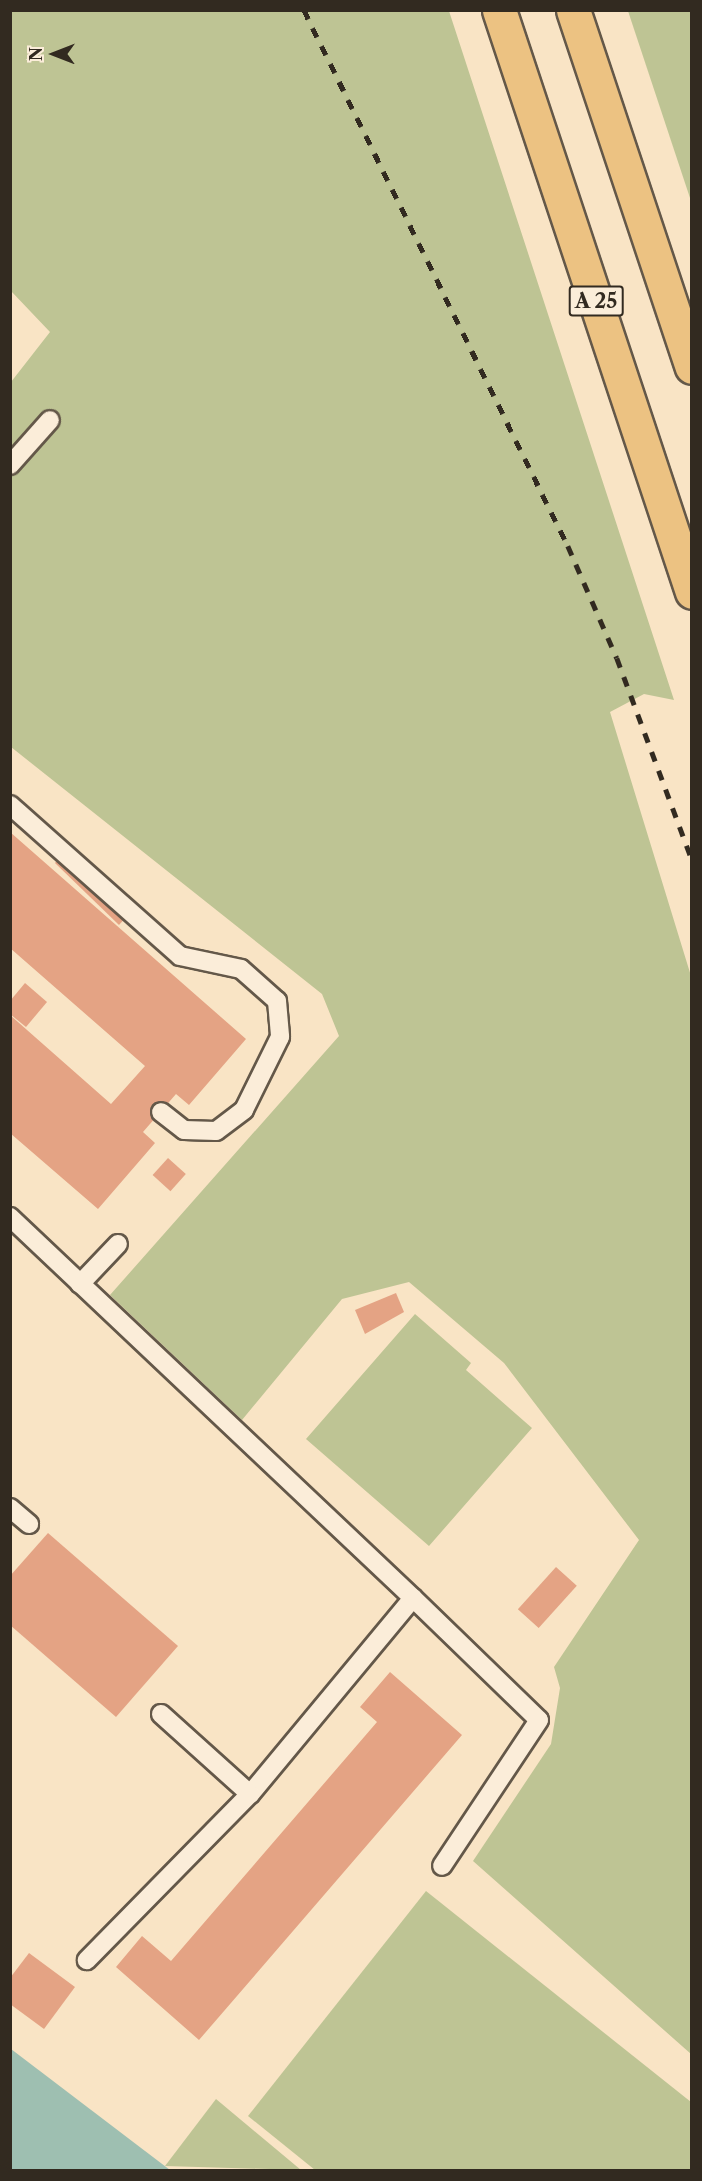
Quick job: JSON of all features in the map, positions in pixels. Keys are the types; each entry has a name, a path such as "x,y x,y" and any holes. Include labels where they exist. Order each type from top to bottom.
{"highway":[{"name":"A 25","path":"499,10 692,592"},
{"path":"573,10 692,367"}],"lane":[{"path":"10,465 50,420"},
{"path":"10,805 180,956 241,969 277,1001 280,1037 244,1110 216,1131 184,1130 161,1112"},
{"path":"10,1217 539,1719 442,1866"},
{"path":"80,1284 118,1244"},
{"path":"10,1508 29,1524"},
{"path":"87,1960 250,1794 413,1598"},
{"path":"161,1714 250,1794"}],"green space":[{"path":"11,11 449,11 674,700 644,694 610,712 691,976 691,2054 473,1861 551,1744 560,1688 554,1667 639,1540 504,1363 409,1282 342,1299 242,1420 110,1295 339,1036 322,994 11,747 11,382 50,332 11,291"},
{"path":"628,11 691,11 691,201"},
{"path":"415,1314 471,1363 466,1370 532,1428 429,1546 306,1439"},
{"path":"426,1891 691,2102 691,2170 315,2170 248,2116"},
{"path":"216,2099 301,2170 165,2166"}],"shaded area":[{"path":"11,2049 170,2170 11,2170"}],"building":[{"path":"10,832 246,1039 189,1105 176,1094 143,1132 155,1143 98,1209 10,1133 10,1015 111,1104 145,1066 10,948"},
{"path":"59,858 127,916 119,925 55,863"},
{"path":"25,983 47,1002 26,1027 10,1014 10,1001"},
{"path":"168,1158 186,1174 170,1191 153,1175"},
{"path":"396,1293 404,1312 365,1334 355,1310"},
{"path":"48,1533 178,1646 116,1717 10,1625 10,1576"},
{"path":"556,1567 577,1586 539,1628 518,1609"},
{"path":"390,1672 462,1735 199,2040 116,1967 142,1936 171,1961 377,1722 360,1707"},
{"path":"29,1953 75,1987 44,2029 10,2004 10,1978"}],"railway":[{"path":"304,10 568,546 617,658 692,860"}]}
